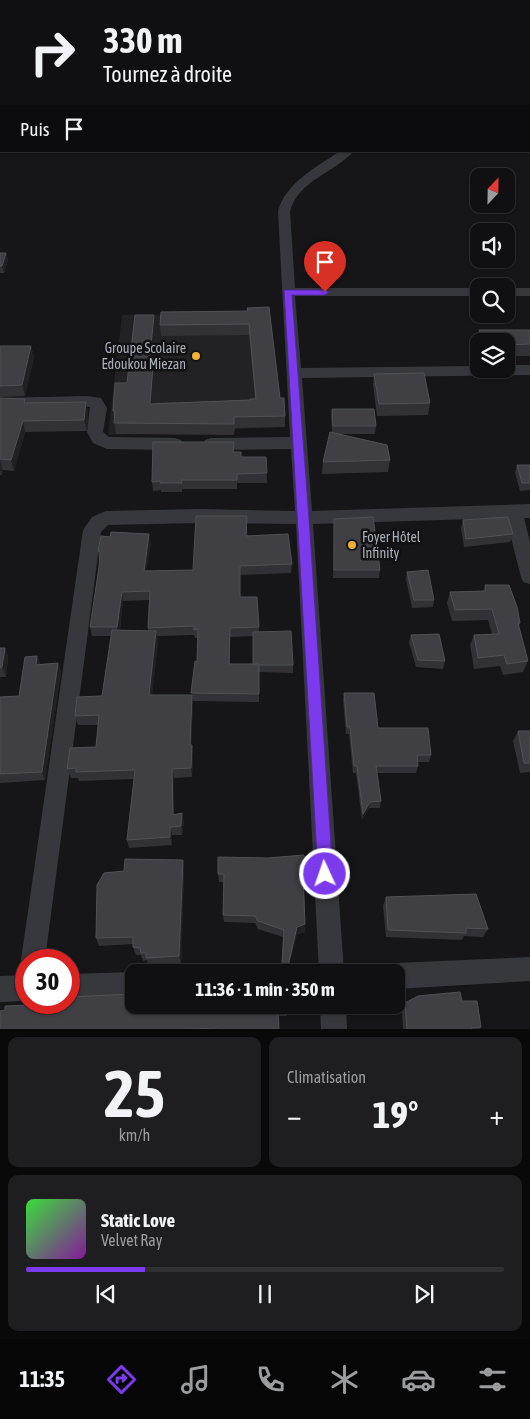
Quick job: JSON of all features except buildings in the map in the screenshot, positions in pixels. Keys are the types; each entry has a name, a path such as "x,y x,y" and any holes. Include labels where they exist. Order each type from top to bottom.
{"street":[{"path":"331,964 284,205 294,191 347,152"},
{"path":"288,292 470,292"},
{"path":"515,292 530,292"},
{"path":"293,373 530,370"},
{"path":"0,403 94,402 99,408 95,432 98,439 108,443 298,444"},
{"path":"35,949 92,530 98,522 106,518 200,516 304,518 521,511 530,577"},
{"path":"405,976 530,969"},
{"path":"80,987 125,985"},
{"path":"0,989 15,988"},
{"path":"333,1014 334,1029"}],"shaded area":[{"name":"Groupe Scolaire Edoukou Miezan","path":"122,315 270,315 278,394 285,427 108,435"}],"place":[{"name":"Groupe Scolaire Edoukou Miezan","path":"196,356"},
{"name":"Foyer Hôtel Infinity","path":"352,545"}],"route":[{"path":"325,292 288,292 304,518 325,874"}]}
